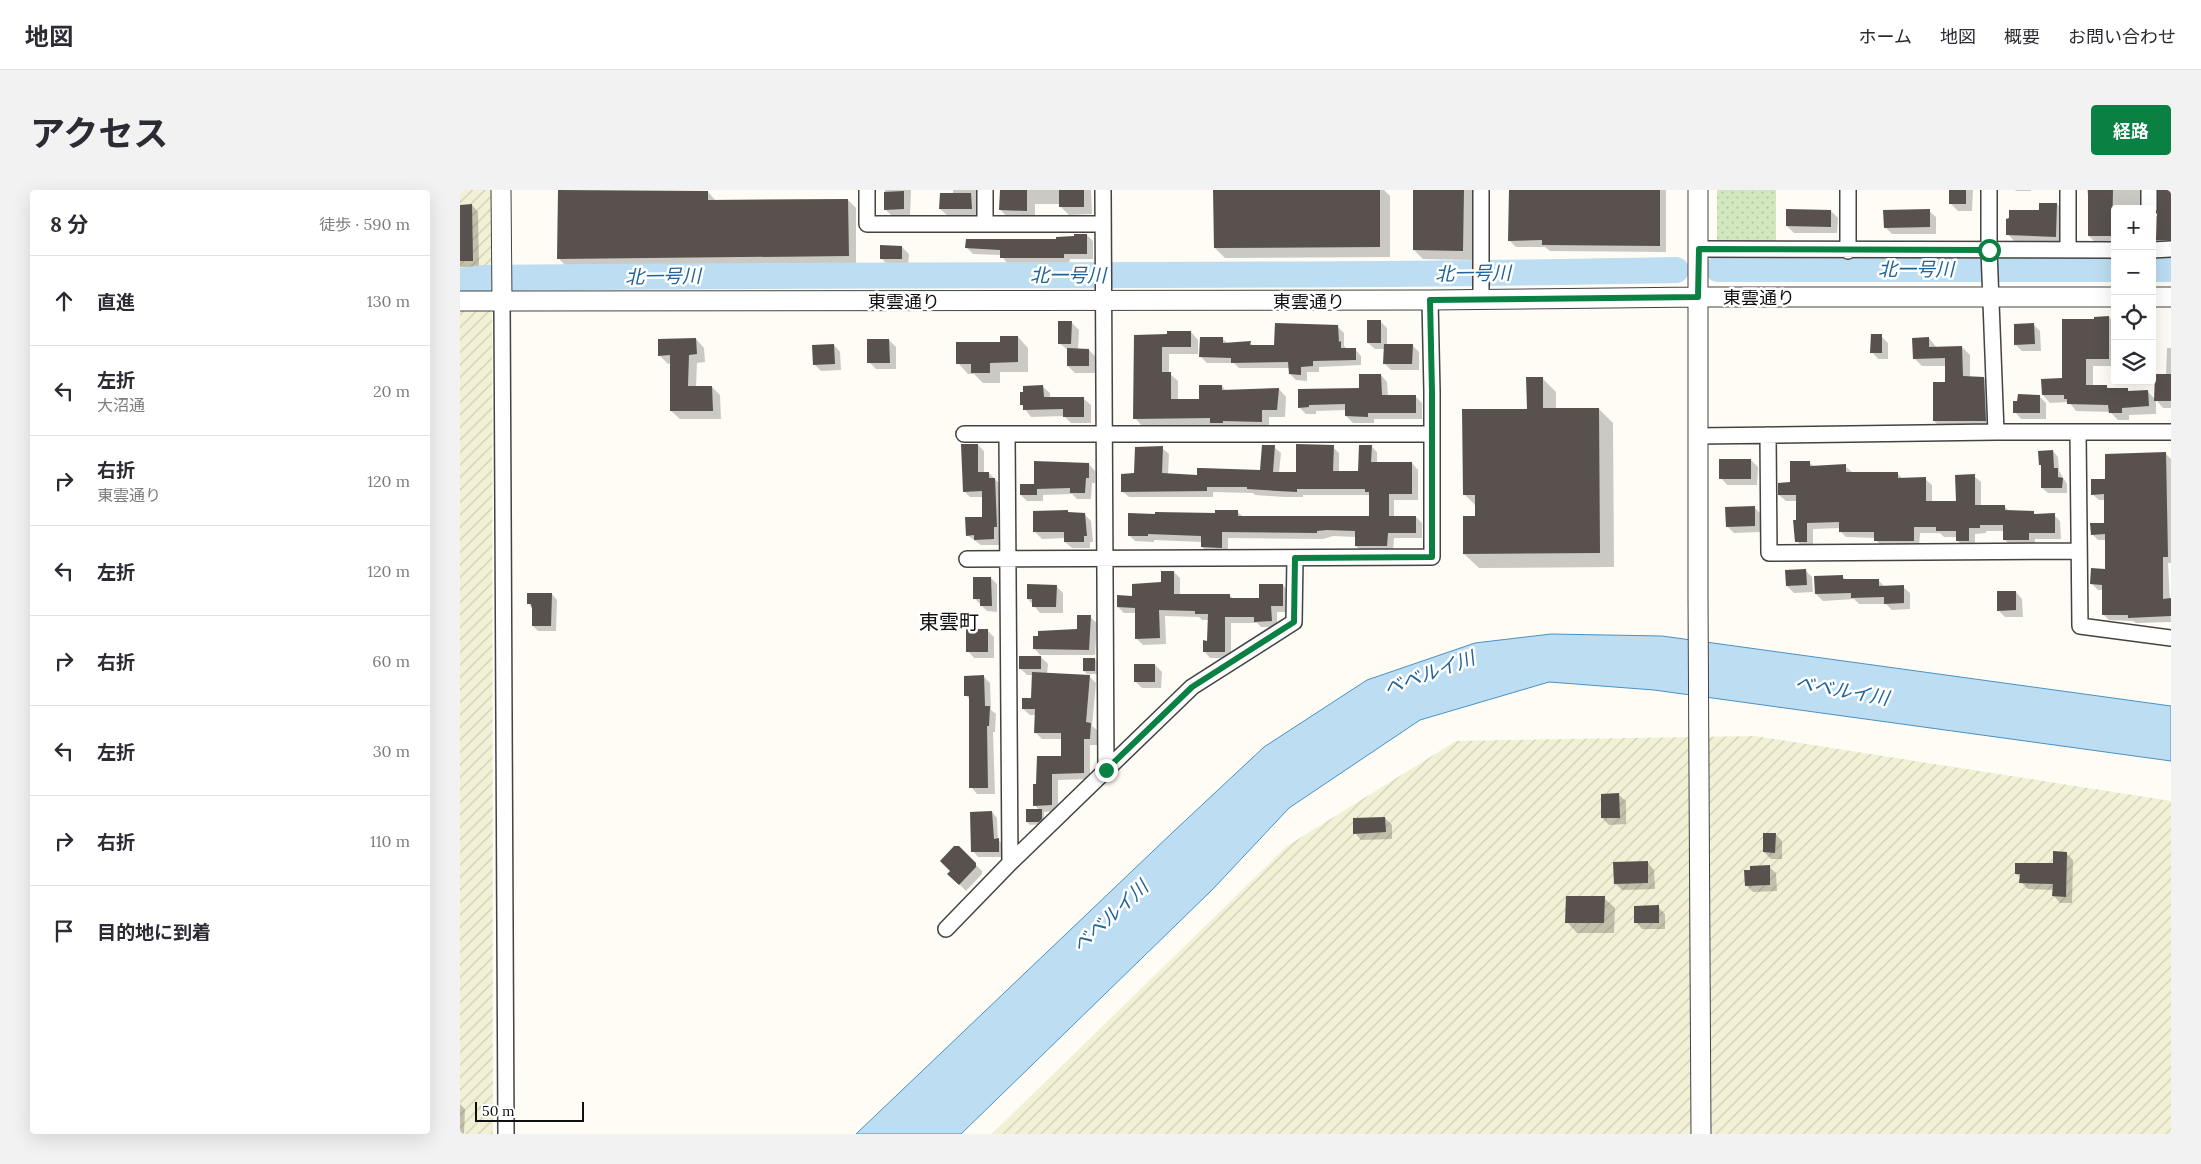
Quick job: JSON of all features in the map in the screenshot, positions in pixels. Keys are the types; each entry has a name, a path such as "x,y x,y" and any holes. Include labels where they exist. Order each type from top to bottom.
{"street":[{"path":"501,190 506,1134"},
{"path":"867,190 867,224 1103,224"},
{"path":"985,190 985,224"},
{"path":"1103,190 1106,770"},
{"path":"1481,190 1481,300"},
{"path":"1698,190 1697,436 1701,1134"},
{"path":"1848,190 1848,251"},
{"path":"1989,190 1996,432"},
{"path":"2068,190 2068,244"},
{"path":"2149,190 2149,205"},
{"path":"1699,249 1848,251 1990,256 2111,250"},
{"path":"2156,250 2171,249"},
{"name":"東雲通り","path":"460,301 502,285 1104,301 1481,300 1698,297 1991,287 2111,296"},
{"path":"2156,297 2171,297"},
{"path":"967,559 1104,560 1432,557 1430,300"},
{"path":"2078,432 2080,626 2171,638"},
{"path":"1697,436 2171,432"},
{"path":"964,434 1432,434"},
{"path":"1008,434 1010,864"},
{"path":"1768,435 1769,553 2079,551"},
{"path":"946,929 1192,687 1294,622 1295,558"}],"shaded area":[{"path":"460,190 492,190 493,1134 460,1134"},
{"path":"1755,736 2171,801 2171,1134 992,1134 1287,846 1456,741"}],"green space":[{"path":"1717,190 1776,190 1776,241 1717,241"}],"water":[{"name":"ベベルイ川","path":"1551,634 1662,636 2171,706 2171,761 1654,690 1549,682 1420,720 1289,808 1213,889 961,1134 856,1134 1264,747 1367,680 1475,643"}],"building":[{"path":"558,190 708,191 708,200 848,199 849,256 557,259"},
{"path":"1000,190 1027,190 1027,211 999,210"},
{"path":"1059,190 1084,190 1084,207 1059,207"},
{"path":"1213,190 1380,190 1380,247 1214,248"},
{"path":"1413,190 1464,190 1463,251 1413,250"},
{"path":"1509,190 1660,190 1660,246 1542,245 1542,240 1508,241"},
{"path":"1949,190 1966,190 1966,204 1949,204"},
{"path":"2088,190 2113,190 2111,236 2088,236"},
{"path":"2158,190 2171,190 2171,240 2156,240"},
{"path":"904,191 904,209 884,210 884,192"},
{"path":"940,193 971,193 972,209 939,209"},
{"path":"2039,203 2057,203 2056,237 2006,235 2006,219 2009,218 2009,210 2039,210"},
{"path":"472,204 473,261 460,261 460,205"},
{"path":"1786,209 1831,210 1831,227 1786,226"},
{"path":"1930,209 1930,227 1884,228 1883,210"},
{"path":"1074,234 1087,234 1087,254 1064,254 1064,258 1000,258 1000,250 965,248 966,239 1056,239 1056,237 1074,236"},
{"path":"880,245 902,246 902,259 880,259"},
{"path":"2109,316 2109,359 2086,359 2086,385 2128,388 2128,391 2148,390 2149,406 2122,408 2122,413 2109,413 2108,405 2067,404 2067,399 2064,399 2064,395 2042,395 2041,379 2062,378 2062,319 2094,319 2094,317"},
{"path":"1367,320 1381,320 1381,343 1367,343"},
{"path":"1058,321 1072,321 1071,344 1058,344"},
{"path":"1275,323 1338,325 1341,348 1356,348 1356,360 1313,361 1313,366 1301,367 1301,375 1289,374 1288,362 1231,363 1231,358 1199,357 1200,337 1223,337 1223,343 1251,341 1250,345 1274,345"},
{"path":"2034,323 2035,344 2014,345 2014,324"},
{"path":"1167,331 1191,331 1191,347 1162,347 1162,372 1171,372 1171,399 1199,399 1199,385 1222,385 1222,390 1279,388 1277,410 1262,410 1262,422 1223,421 1223,423 1210,423 1210,418 1133,419 1134,335 1167,334"},
{"path":"1871,334 1882,334 1882,353 1870,353"},
{"path":"1000,336 1018,336 1018,362 990,363 990,373 971,373 971,364 956,364 956,342 1000,342"},
{"path":"1929,337 1929,347 1962,346 1963,376 1984,377 1986,421 1933,421 1933,382 1945,382 1945,358 1913,359 1912,338"},
{"path":"696,338 697,354 689,355 688,386 712,386 713,411 670,411 670,355 658,356 658,339"},
{"path":"867,339 889,339 890,363 867,363"},
{"path":"834,344 835,364 813,365 812,345"},
{"path":"1384,344 1413,344 1412,364 1383,364"},
{"path":"1067,348 1089,349 1089,366 1067,366"},
{"path":"1359,374 1381,374 1382,395 1416,395 1416,413 1368,413 1368,417 1345,416 1345,404 1309,405 1309,407 1298,408 1298,389 1359,388"},
{"path":"2156,374 2171,374 2171,401 2154,401"},
{"path":"1526,377 1543,377 1543,408 1599,408 1600,553 1463,554 1463,516 1475,516 1475,495 1463,495 1462,409 1527,409"},
{"path":"1043,385 1044,397 1084,397 1084,417 1063,417 1063,409 1023,410 1023,405 1020,405 1020,392 1023,392 1023,386"},
{"path":"2018,394 2040,395 2040,413 2013,413 2013,401 2017,401"},
{"path":"961,444 978,444 978,472 989,472 989,478 995,478 997,527 994,527 994,539 974,540 974,535 966,536 965,517 982,517 982,491 963,492"},
{"path":"1296,444 1334,445 1333,471 1358,471 1359,445 1372,445 1371,462 1412,462 1412,494 1389,494 1389,516 1416,516 1416,533 1388,533 1387,546 1355,546 1355,531 1327,530 1317,531 1317,533 1222,532 1222,548 1201,547 1201,536 1148,534 1148,536 1128,536 1128,513 1215,513 1215,510 1238,510 1238,516 1369,516 1369,492 1365,492 1365,489 1297,489 1297,492 1247,489 1247,487 1207,487 1207,491 1121,492 1121,474 1134,473 1135,447 1163,446 1162,473 1197,475 1197,468 1260,470 1262,445 1275,445 1273,472 1296,472"},
{"path":"2053,450 2054,468 2058,468 2058,477 2063,478 2062,488 2041,488 2041,465 2039,465 2038,451"},
{"path":"2166,452 2168,557 2163,557 2163,599 2171,598 2171,616 2128,618 2128,615 2102,615 2102,585 2090,584 2091,568 2105,569 2105,534 2091,535 2090,523 2104,523 2104,494 2091,495 2091,479 2105,479 2105,454"},
{"path":"1719,459 1751,459 1751,479 1719,479"},
{"path":"1034,461 1089,463 1089,478 1086,478 1085,493 1070,493 1070,488 1037,489 1037,495 1020,495 1020,484 1034,484"},
{"path":"1790,461 1810,461 1810,466 1846,464 1846,472 1898,472 1898,478 1926,477 1926,501 1956,501 1955,475 1975,474 1975,505 2005,505 2005,510 2034,511 2034,514 2055,513 2055,533 2029,533 2029,540 2003,540 2003,525 1980,525 1980,528 1969,528 1969,541 1956,541 1956,531 1936,531 1936,527 1914,527 1914,541 1874,541 1874,532 1839,532 1839,522 1807,523 1807,542 1795,542 1793,520 1796,520 1796,495 1778,495 1778,483 1790,482"},
{"path":"1755,506 1755,526 1726,527 1725,507"},
{"path":"1068,510 1068,512 1085,513 1087,536 1084,536 1084,542 1064,542 1064,532 1033,532 1033,511"},
{"path":"1806,569 1807,585 1786,586 1785,570"},
{"path":"1161,571 1174,571 1174,594 1230,594 1230,598 1259,598 1259,584 1283,584 1283,606 1271,606 1272,621 1254,622 1254,617 1225,617 1225,652 1203,652 1203,640 1207,641 1208,614 1195,614 1195,611 1159,610 1160,638 1135,639 1135,608 1117,607 1117,595 1132,596 1132,584 1161,582"},
{"path":"1843,575 1843,579 1879,579 1879,586 1904,585 1904,603 1884,604 1884,597 1851,598 1851,593 1815,594 1814,576"},
{"path":"973,577 991,577 992,606 980,606 980,599 973,599"},
{"path":"1027,584 1057,585 1056,607 1032,607 1032,599 1027,599"},
{"path":"1997,591 2016,591 2016,610 1997,611"},
{"path":"527,593 552,593 551,626 532,626 532,609 531,604 527,604"},
{"path":"1077,615 1091,615 1089,650 1033,649 1033,636 1038,636 1038,631 1077,629"},
{"path":"966,629 988,629 988,652 966,652"},
{"path":"1019,656 1041,656 1041,669 1019,669"},
{"path":"1083,658 1095,658 1095,671 1083,671"},
{"path":"1134,664 1155,664 1155,682 1134,682"},
{"path":"1032,672 1090,675 1086,722 1091,723 1090,739 1084,739 1084,773 1052,774 1052,805 1033,806 1033,784 1036,784 1037,756 1061,756 1061,733 1034,733 1035,709 1022,709 1022,698 1031,698"},
{"path":"984,675 985,706 990,706 989,726 987,726 988,788 969,788 969,696 964,696 964,676"},
{"path":"1619,793 1620,818 1601,818 1601,794"},
{"path":"1026,809 1042,809 1042,819 1039,822 1026,822"},
{"path":"992,811 994,839 999,838 999,852 971,852 970,812"},
{"path":"1385,817 1386,832 1353,834 1353,818"},
{"path":"1763,833 1776,833 1775,853 1763,852"},
{"path":"954,846 959,846 976,863 976,867 959,885 947,874 950,871 940,861"},
{"path":"2053,851 2067,852 2066,897 2052,896 2053,884 2019,883 2020,874 2015,874 2015,863 2053,863"},
{"path":"1648,861 1648,883 1614,884 1613,862"},
{"path":"1770,865 1770,885 1745,886 1744,870 1750,870 1750,866"},
{"path":"1566,896 1605,896 1604,923 1565,923"},
{"path":"1659,905 1659,923 1634,923 1634,906"}],"waterway":[{"name":"北一号川","path":"1718,269 2111,269"},
{"name":"北一号川","path":"2156,269 2171,269"},
{"name":"北一号川","path":"460,281 484,278 1378,274 1676,270"}],"district":[{"name":"東雲町","path":"949,621"}],"route":[{"path":"1106,770 1192,687 1294,622 1295,558 1432,557 1430,300 1698,297 1699,249 1989,250"}]}
